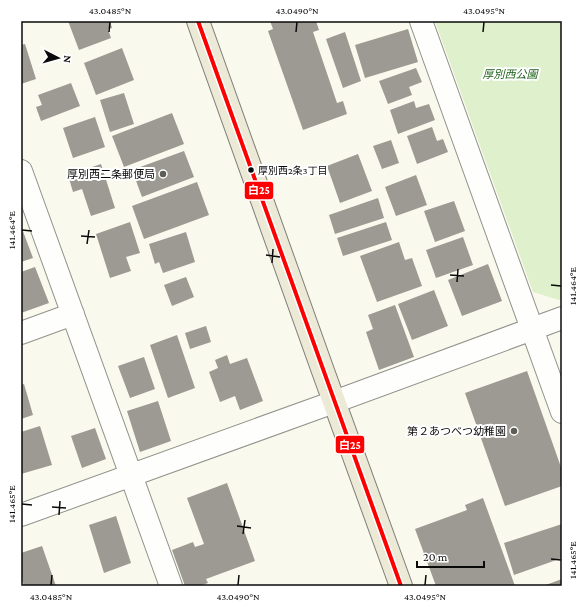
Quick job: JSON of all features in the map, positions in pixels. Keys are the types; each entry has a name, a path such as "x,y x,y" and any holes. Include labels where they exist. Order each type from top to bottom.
{"main road":[{"path":"198,21 401,586"}],"street":[{"path":"421,21 562,412"},
{"path":"21,171 171,586"},
{"path":"21,333 73,314"},
{"path":"21,515 562,318"}],"green space":[{"name":"厚別西公園","path":"435,21 562,21 562,299 559,300 533,292"}],"building":[{"path":"68,21 110,21 112,28 108,29 111,38 79,50"},
{"path":"270,21 316,21 319,30 313,32 337,103 343,101 347,114 303,130 268,31 273,29"},
{"path":"408,29 418,62 365,78 355,45"},
{"path":"345,32 361,81 343,88 326,39"},
{"path":"25,44 36,79 21,84 21,45"},
{"path":"122,48 134,80 96,95 84,63"},
{"path":"416,68 422,82 409,87 412,95 388,104 379,81"},
{"path":"71,83 80,106 41,121 36,107 42,105 38,95"},
{"path":"124,93 134,124 110,132 100,100"},
{"path":"414,101 416,108 429,104 435,120 398,134 390,110"},
{"path":"172,113 184,144 124,167 112,136"},
{"path":"95,117 105,147 73,158 63,128"},
{"path":"432,127 437,141 443,139 448,152 417,164 407,136"},
{"path":"391,140 399,163 382,169 373,146"},
{"name":"厚別西二条郵便局","path":"184,151 194,177 142,197 132,170"},
{"path":"358,154 372,191 340,203 327,166"},
{"path":"101,164 115,208 91,216 82,189 73,192 68,175"},
{"path":"416,175 427,205 396,216 385,187"},
{"path":"197,182 209,215 144,239 132,206"},
{"path":"378,198 384,218 335,234 329,215"},
{"path":"454,201 465,231 435,242 424,211"},
{"path":"130,222 140,253 126,257 131,271 110,278 96,234"},
{"path":"386,222 392,240 343,256 337,238"},
{"path":"21,226 33,258 21,262"},
{"path":"186,232 195,262 163,273 159,262 155,264 149,244"},
{"path":"463,237 473,265 436,278 426,250"},
{"path":"399,242 405,260 412,258 422,286 377,302 360,256"},
{"path":"488,264 502,301 462,316 448,280"},
{"path":"35,267 49,303 21,313 21,272"},
{"path":"186,277 194,297 172,306 164,285"},
{"path":"434,290 448,326 412,340 398,304"},
{"path":"395,305 414,357 379,370 366,332 373,329 368,315"},
{"path":"206,326 211,342 190,349 185,333"},
{"path":"177,335 195,388 168,398 150,345"},
{"path":"227,355 230,364 247,358 263,401 240,410 235,396 220,402 209,372 218,368 215,360"},
{"path":"144,357 155,389 130,398 118,366"},
{"name":"第２あつべつ幼稚園","path":"527,371 562,470 562,486 505,506 465,393"},
{"path":"24,384 33,415 21,419 21,385"},
{"path":"158,401 171,441 140,452 127,411"},
{"path":"40,426 52,465 21,474 21,432"},
{"path":"95,428 106,459 82,468 71,436"},
{"path":"227,483 255,561 206,579 208,583 199,586 185,586 172,550 193,542 195,547 204,544 187,498"},
{"path":"483,498 515,586 436,586 415,529 467,510 465,505"},
{"path":"116,516 131,563 104,573 89,525"},
{"path":"562,524 562,558 514,575 504,543"},
{"path":"42,546 56,586 24,586 21,576 21,553"},
{"path":"562,579 562,586 543,586"}],"transit line":[{"name":"白25","path":"198,21 401,586"}],"place":[{"name":"厚別西2条3丁目","path":"251,170"},
{"name":"厚別西二条郵便局","path":"163,174"},
{"name":"第２あつべつ幼稚園","path":"514,431"}]}
